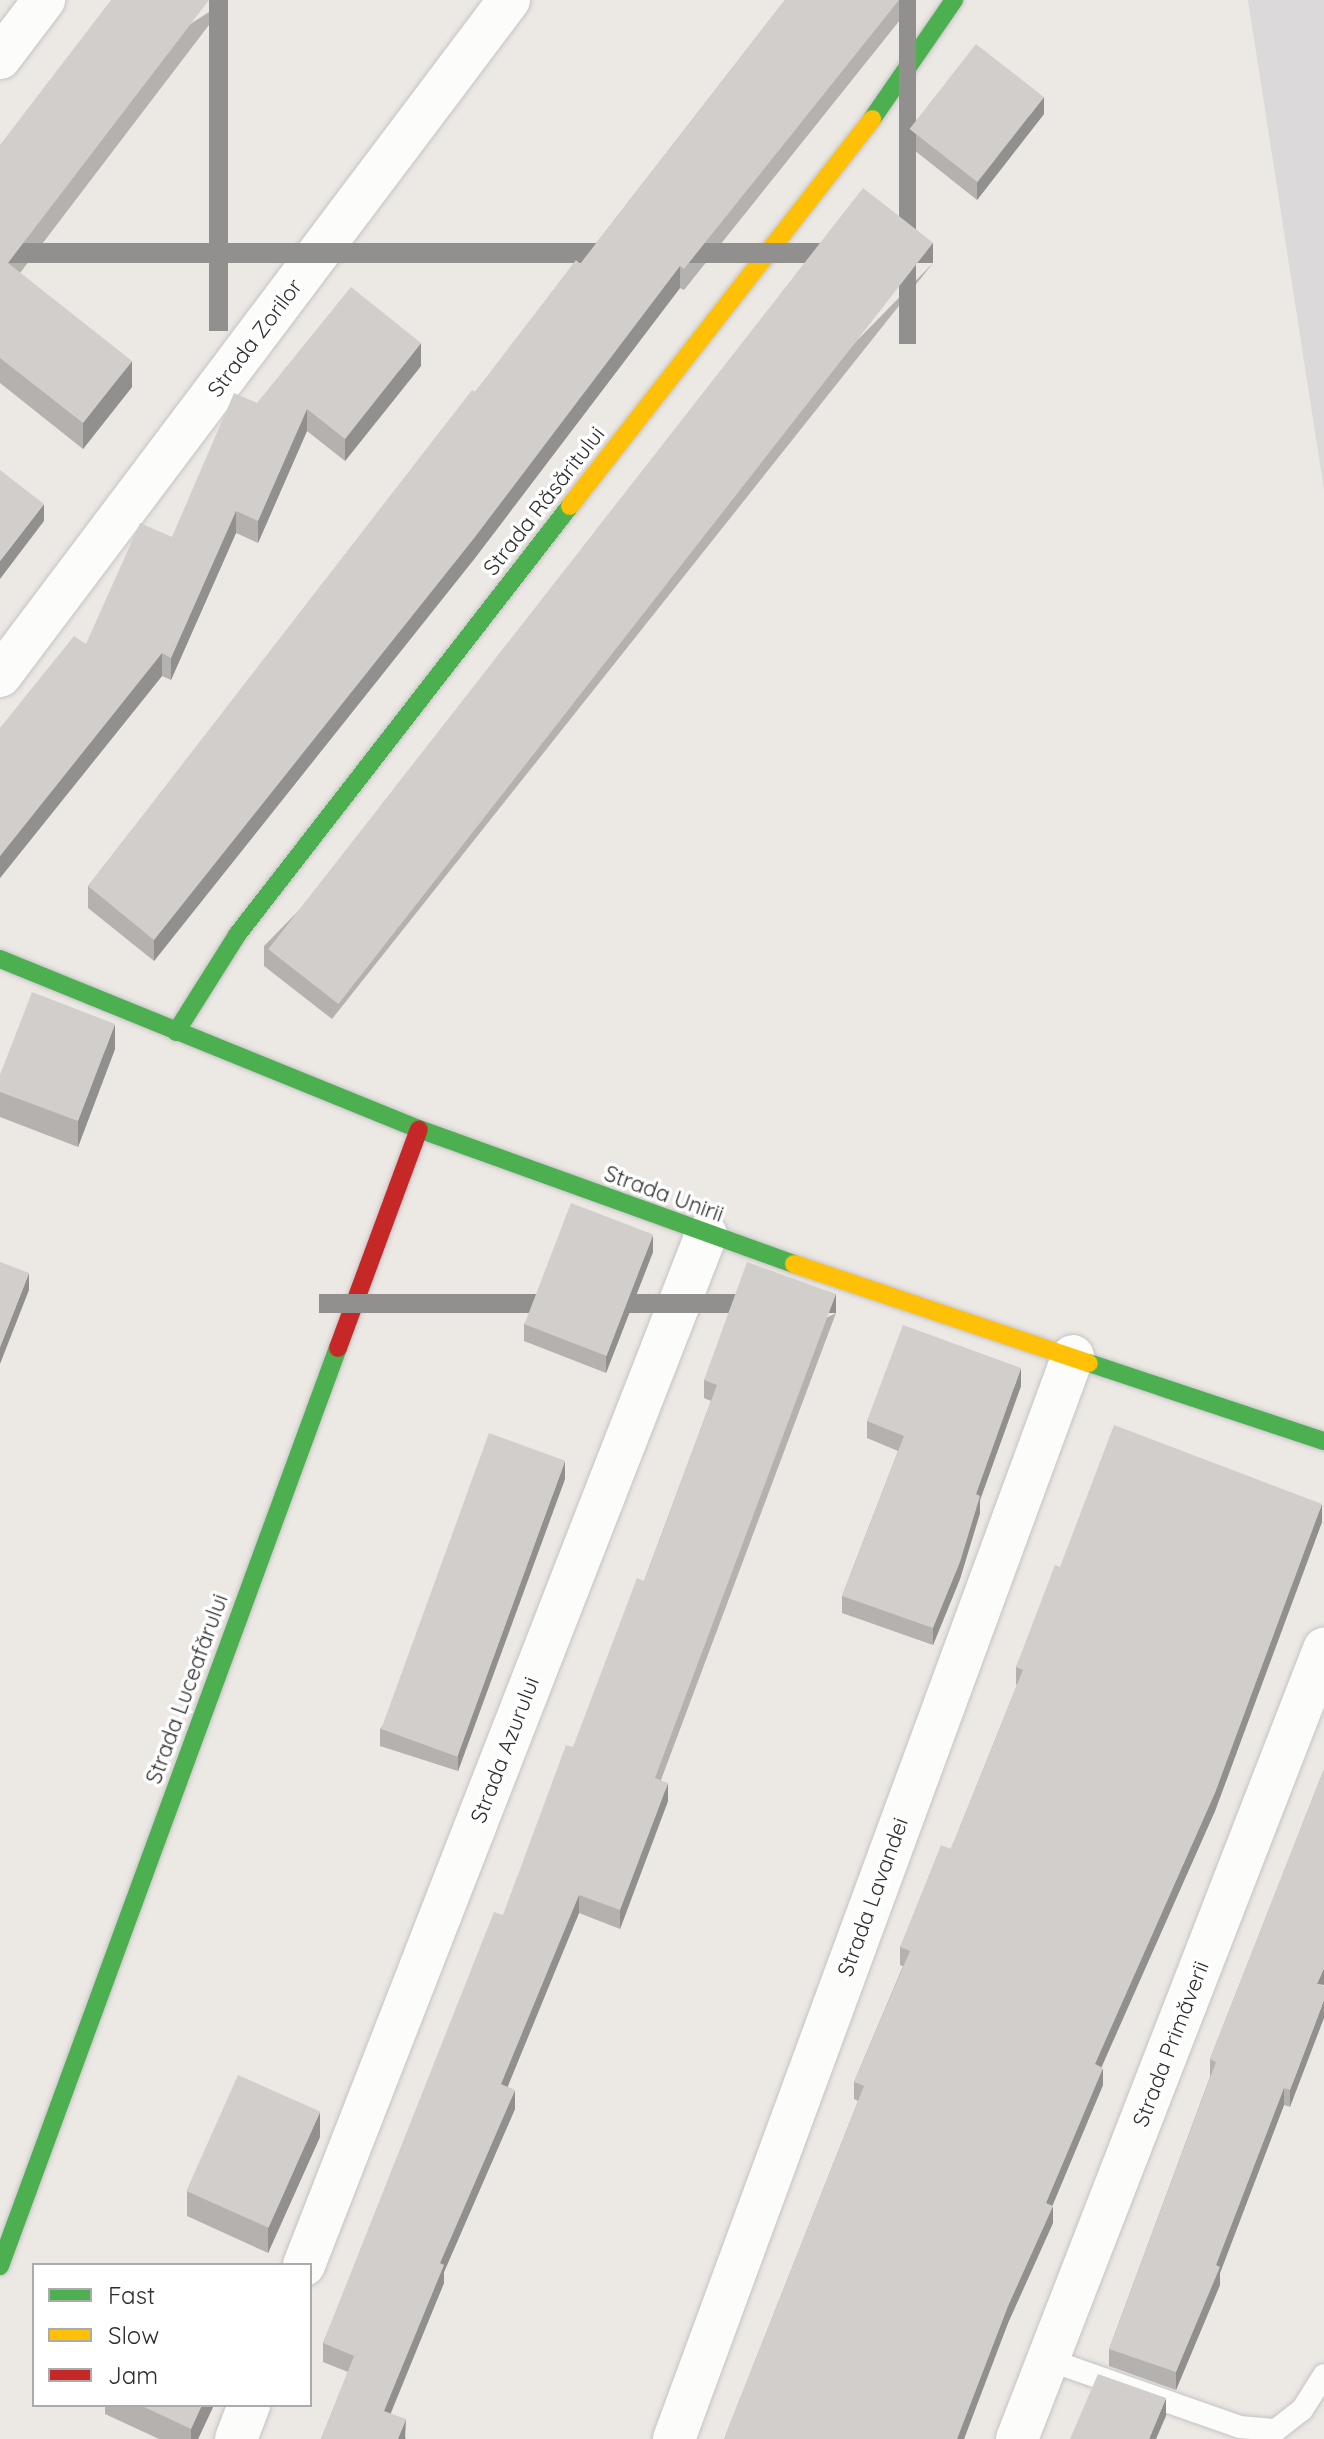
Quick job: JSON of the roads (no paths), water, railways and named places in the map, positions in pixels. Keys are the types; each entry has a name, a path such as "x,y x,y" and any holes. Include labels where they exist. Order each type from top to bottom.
{"street":[{"path":"0,58 44,0"},
{"name":"Strada Zorilor","path":"0,676 509,0"},
{"name":"Strada Răsăritului","path":"176,1032 237,935 890,95 954,0"},
{"name":"Strada Unirii","path":"0,959 419,1129 706,1235 1324,1441"},
{"name":"Strada Luceafǎrului","path":"0,2266 419,1129"},
{"name":"Strada Azurului","path":"305,2263 706,1235"},
{"name":"Strada Lavandei","path":"674,2439 1073,1356"},
{"name":"Strada Primăverii","path":"1017,2439 1324,1649"},
{"path":"236,2439 248,2407"}],"lane":[{"path":"1049,2360 1240,2427 1276,2430 1302,2410 1324,2375"}]}
